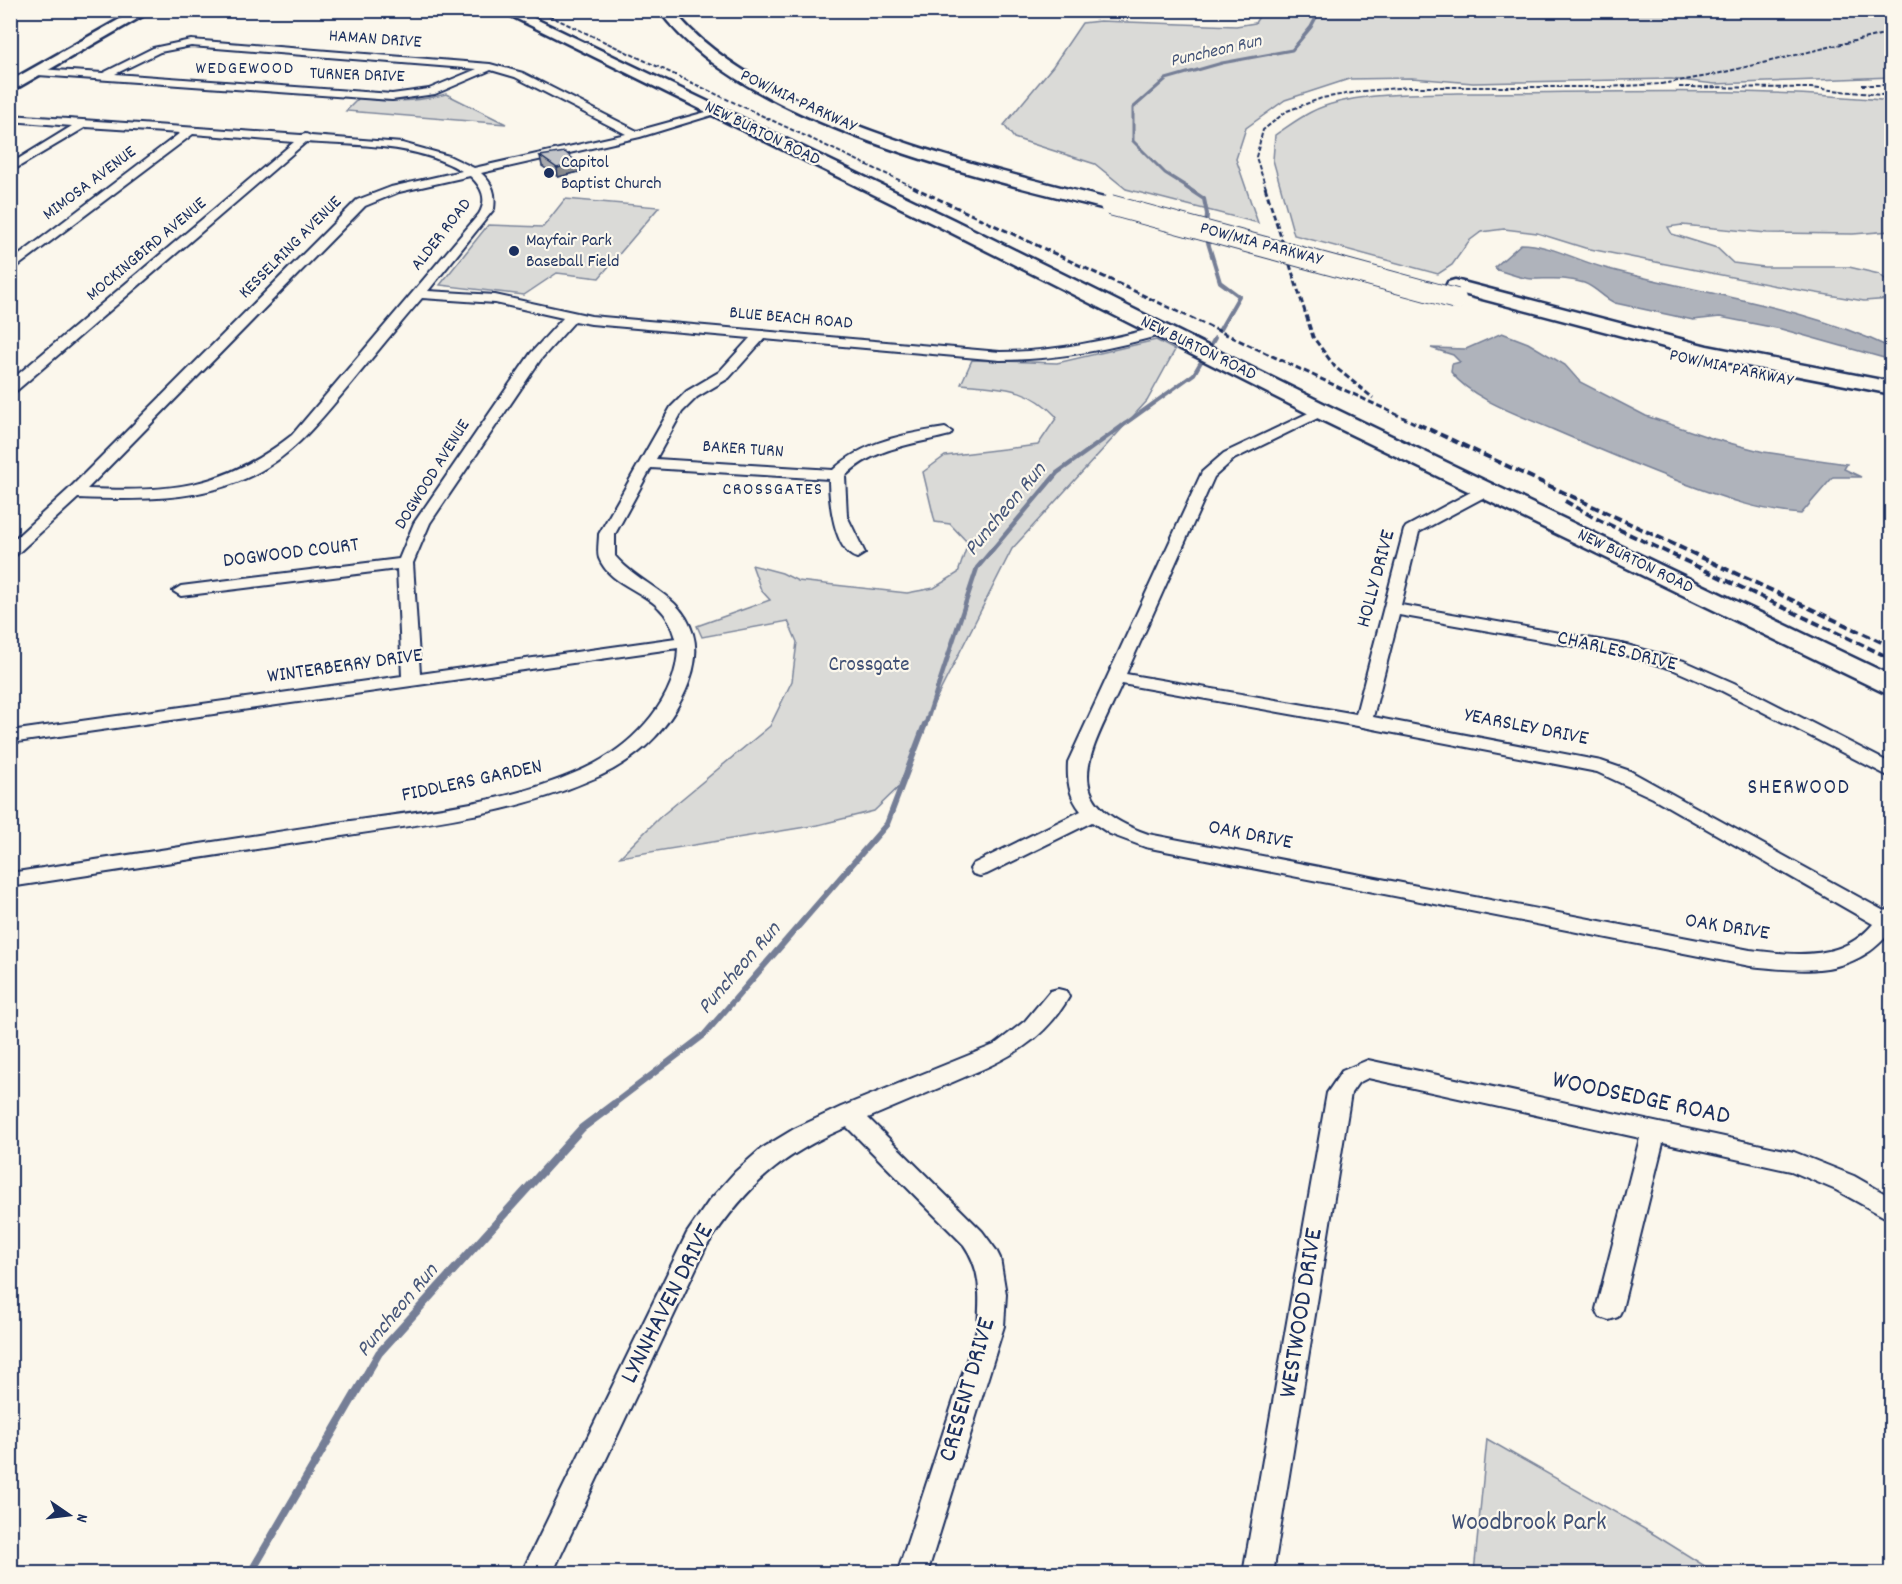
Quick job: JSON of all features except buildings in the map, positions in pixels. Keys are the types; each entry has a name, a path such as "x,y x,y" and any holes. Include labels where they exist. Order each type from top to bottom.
{"main road":[{"path":"10,88 147,10"},
{"name":"NEW BURTON ROAD","path":"505,10 948,224 1321,411 1892,686"},
{"name":"POW/MIA PARKWAY","path":"665,10 698,46 741,77 828,119 967,167 1111,199"},
{"name":"POW/MIA PARKWAY","path":"700,27 722,46 757,70 824,104 863,120 953,150 1111,199 1456,293 1680,359 1892,401"},
{"name":"POW/MIA PARKWAY","path":"1456,293 1706,352 1892,388"}],"street":[{"name":"HAMAN DRIVE","path":"104,77 145,53 168,46 191,44 490,67 519,75 636,135"},
{"name":"TURNER DRIVE","path":"38,72 404,96 443,88 490,67"},
{"name":"KESSELRING AVENUE","path":"10,552 74,493 361,203 386,191 636,135 717,112"},
{"name":"ALDER ROAD","path":"10,118 306,137 402,146 447,158 471,172 485,184 489,200 488,209 419,294 297,438 278,455 258,468 204,488 144,496 74,493"},
{"path":"12,166 84,123"},
{"name":"MIMOSA AVENUE","path":"10,268 192,129"},
{"name":"MOCKINGBIRD AVENUE","path":"10,389 306,137"},
{"name":"BLUE BEACH ROAD","path":"419,294 495,299 571,317 1021,356 1102,347 1159,330"},
{"name":"DOGWOOD AVENUE","path":"411,681 405,563 422,524 536,356 571,317"},
{"name":"FIDDLERS GARDEN","path":"10,879 479,808 551,789 604,766 637,743 653,727 682,685 686,673 686,642 675,614 653,593 620,572 607,557 608,534 676,410 693,394 723,375 760,335"},
{"name":"OAK DRIVE","path":"1321,411 1229,456 1207,475 1078,762 1075,778 1079,793 1094,813 1110,826 1145,840 1750,958 1789,962 1825,962 1844,958 1863,947 1890,921"},
{"path":"857,553 844,532 837,512 837,476 845,467 866,452 903,439 945,432"},
{"name":"BAKER TURN","path":"647,463 837,476"},
{"name":"HOLLY DRIVE","path":"1362,721 1412,530 1486,490"},
{"name":"DOGWOOD COURT","path":"181,591 405,563"},
{"name":"CHARLES DRIVE","path":"1392,609 1627,650 1678,665 1728,687 1892,772"},
{"name":"WINTERBERRY DRIVE","path":"10,737 686,642"},
{"name":"YEARSLEY DRIVE","path":"1116,678 1566,759 1623,775 1890,921"},
{"path":"980,869 1094,813"},
{"name":"LYNNHAVEN DRIVE","path":"536,1574 696,1240 718,1208 744,1179 770,1156 802,1136 849,1114 966,1068 1022,1040 1040,1022 1058,998"},
{"name":"WOODSEDGE ROAD","path":"1368,1069 1794,1162 1834,1177 1874,1198 1892,1211"},
{"name":"WESTWOOD DRIVE","path":"1258,1574 1339,1093 1344,1080 1354,1072 1368,1069"},
{"name":"CRESENT DRIVE","path":"849,1114 974,1238 987,1258 993,1294 991,1326 912,1574"},
{"path":"1609,1309 1654,1131"}],"green space":[{"path":"1263,10 1891,11 1891,77 1715,84 1671,79 1473,83 1412,78 1349,79 1285,100 1246,128 1236,159 1258,223 1126,189 1095,164 1014,138 1004,125 1053,66 1082,23 1100,21 1236,26 1255,23"},
{"path":"1729,92 1837,96 1891,101 1891,231 1853,234 1767,233 1682,225 1668,227 1672,234 1717,248 1733,263 1764,267 1849,267 1879,274 1891,284 1891,299 1864,301 1787,288 1585,248 1537,233 1504,229 1481,232 1469,241 1452,265 1438,274 1294,235 1273,160 1275,135 1311,112 1344,101 1383,95"},
{"path":"446,94 506,124 346,111 359,98 403,101"},
{"path":"565,199 659,207 599,278 557,273 524,295 440,285 488,225 543,227"},
{"name":"Crossgate","path":"1156,340 1175,350 1147,401 1012,549 928,715 903,783 874,811 818,825 620,857 660,817 770,726 792,681 797,642 788,621 702,637 697,626 770,600 761,590 752,565 782,573 798,581 907,593 934,588 958,573 968,543 950,524 935,522 923,472 945,456 1038,445 1057,417 1035,399 1013,390 961,384 972,360 1057,363"},
{"name":"Woodbrook Park","path":"1487,1439 1655,1535 1716,1573 1474,1573"}],"shaded area":[{"path":"1521,244 1553,250 1605,268 1822,321 1891,348 1891,360 1781,329 1720,317 1693,320 1615,303 1589,285 1577,281 1529,279 1497,270 1495,267"},
{"path":"1502,333 1528,343 1565,365 1580,382 1646,416 1714,439 1764,452 1847,464 1844,469 1861,477 1833,477 1801,514 1742,503 1653,471 1498,406 1471,390 1451,372 1452,364 1460,362 1453,355 1431,348 1466,349"}],"waterway":[{"name":"Puncheon Run","path":"1189,188 1165,173 1133,141 1133,108 1166,79 1222,63 1292,50 1311,27 1320,10"},
{"name":"Puncheon Run","path":"1186,187 1204,199 1207,214 1206,227"},
{"name":"Puncheon Run","path":"1206,236 1220,282 1239,296 1219,331"},
{"name":"Puncheon Run","path":"1208,350 1215,338"},
{"name":"Puncheon Run","path":"1122,426 1194,374 1202,360"},
{"name":"Puncheon Run","path":"925,726 977,568 1057,473 1125,424"},
{"name":"Puncheon Run","path":"612,1105 704,1035 887,824 925,724"},
{"name":"Puncheon Run","path":"250,1574 379,1353 582,1128 614,1104"}],"railway":[{"path":"537,10 916,188"},
{"path":"1266,188 1256,157 1263,130 1287,111 1322,98 1409,87 1607,87 1661,84 1708,76 1892,32"},
{"path":"1862,85 1892,85"},
{"path":"1679,87 1811,88 1892,96"},
{"path":"913,187 1421,426"},
{"path":"1265,187 1313,337 1335,367 1373,398"},
{"path":"1418,424 1892,647"},
{"path":"1565,501 1595,518 1892,659"}],"place":[{"name":"Capitol Baptist Church","path":"549,173"},
{"name":"Mayfair Park Baseball Field","path":"514,251"}],"district":[{"name":"WEDGEWOOD","path":"245,69"},
{"name":"CROSSGATES","path":"773,490"},
{"name":"SHERWOOD","path":"1799,788"}]}
